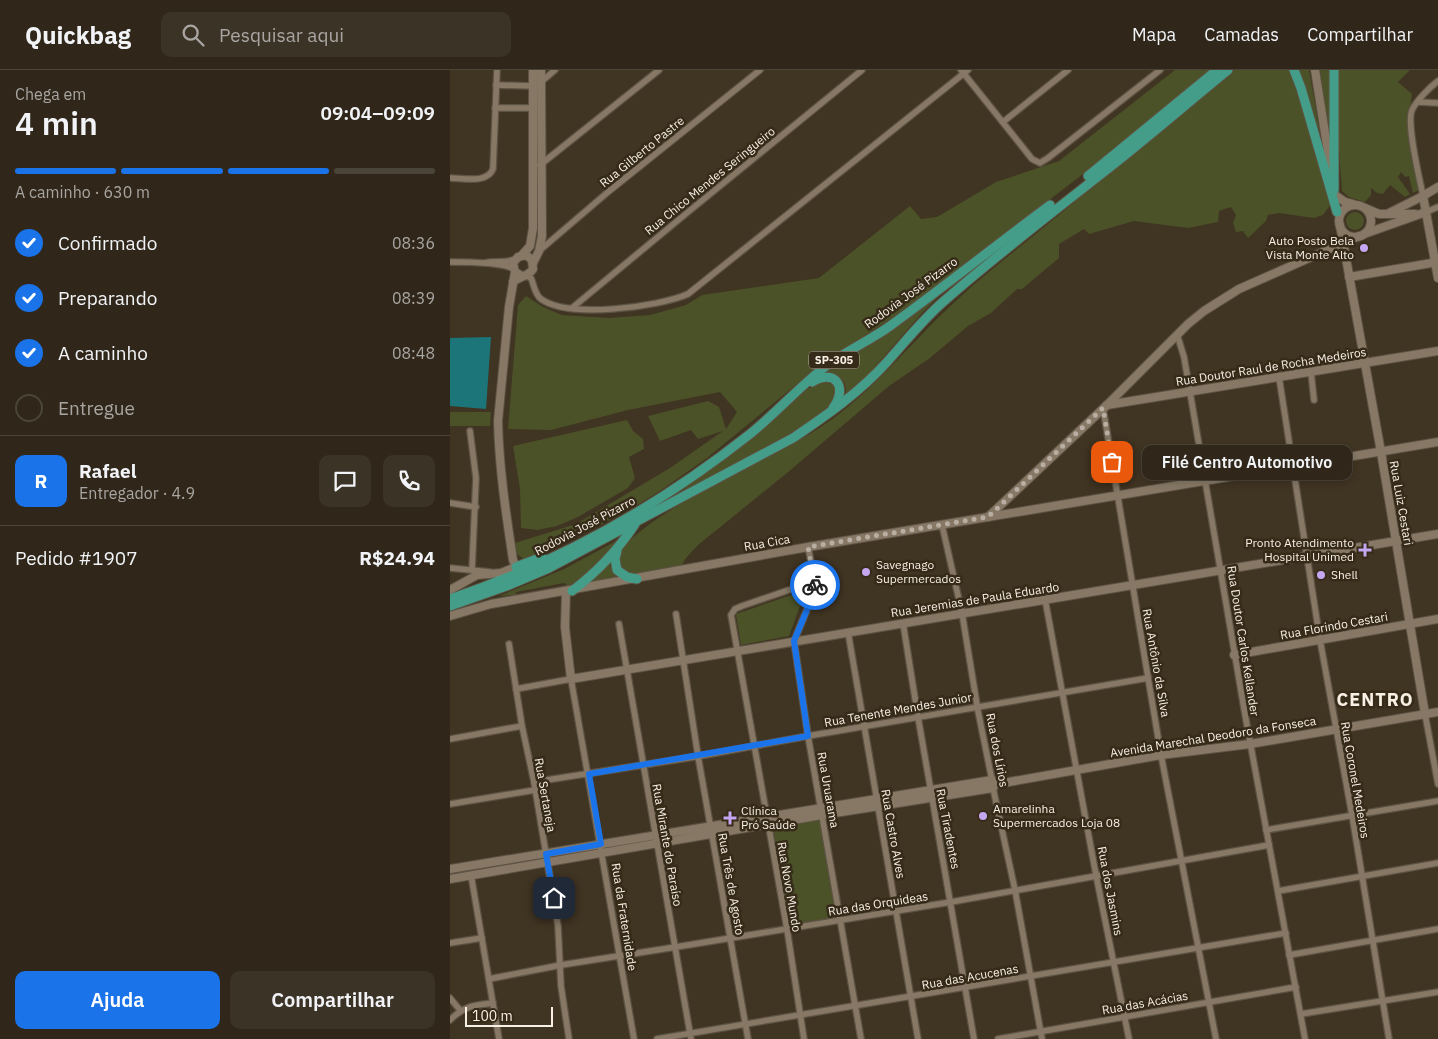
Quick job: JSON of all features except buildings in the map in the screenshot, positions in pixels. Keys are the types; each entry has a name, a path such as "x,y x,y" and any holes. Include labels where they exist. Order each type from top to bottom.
{"main road":[{"name":"Rodovia José Pizarro","path":"450,599 528,570 583,542 648,506 716,460 769,418 799,389 840,356 888,328 1074,187 1217,70"},
{"name":"Rodovia José Pizarro","path":"450,606 509,586 549,568 793,438 829,414 856,393 887,363 927,316 943,301 1228,70"},
{"path":"1294,70 1339,219"},
{"path":"1334,70 1335,193"},
{"path":"799,389 822,378 832,378 837,381 840,385 840,396 829,414"},
{"path":"516,567 575,543 648,506"},
{"path":"569,591 596,572 619,546 636,522"},
{"path":"619,546 615,559 618,570 628,577 637,579"}],"street":[{"path":"450,178 484,178 493,169 497,70"},
{"path":"485,263 491,261 510,261 518,257 530,246 533,228 533,70"},
{"path":"450,568 472,573 501,573 516,567 511,548 498,430 504,346 513,282 519,273 533,266 542,236 540,165 541,70"},
{"path":"541,82 555,70"},
{"path":"540,165 659,70"},
{"name":"Rua Gilberto Pastre","path":"539,251 608,192 760,70"},
{"name":"Rua Chico Mendes Seringueiro","path":"572,309 862,70"},
{"path":"1003,122 1068,70"},
{"path":"450,262 508,266 531,278 540,298 554,305 572,309 638,307 658,304 688,294 964,71 1032,159 1040,162 1048,158 1160,70"},
{"name":"Rua Luiz Cestari","path":"1315,70 1342,243 1381,452 1438,784"},
{"path":"1438,81 1430,86 1411,111 1410,125 1423,196 1423,213 1437,262 1438,278"},
{"path":"496,85 533,86"},
{"path":"1418,102 1438,103"},
{"path":"495,108 533,108"},
{"path":"1387,214 1438,187"},
{"path":"1335,193 1345,202 1379,214 1423,213"},
{"path":"1360,206 1369,213 1371,222 1367,231 1361,235 1349,236 1342,230 1339,219 1345,209 1360,206"},
{"path":"988,517 1105,406 1177,334 1204,311 1239,290 1342,243 1438,207"},
{"path":"518,257 529,257 533,266 535,287"},
{"path":"518,257 519,273"},
{"path":"1349,277 1437,262"},
{"name":"Rua Doutor Carlos Kellander","path":"1177,334 1184,357 1234,655 1305,1039"},
{"name":"Rua Doutor Raul de Rocha Medeiros","path":"1105,406 1438,351"},
{"path":"1311,372 1314,400"},
{"name":"Rua Coronel Medeiros","path":"1279,377 1320,640 1352,815 1389,1039"},
{"name":"Rua Antônio da Silva","path":"1105,406 1132,585 1161,755 1216,1039"},
{"path":"450,590 472,573 476,478 470,431"},
{"name":"Rua Cica","path":"450,616 491,604 808,547 1438,442"},
{"path":"998,516 998,511 1008,502 1012,495"},
{"path":"450,503 476,507"},
{"name":"Rua dos Lírios","path":"942,525 962,613 977,707 1015,890 1042,1039"},
{"name":"Rua Jeremias de Paula Eduardo","path":"516,689 1438,534"},
{"path":"794,641 815,590 808,547"},
{"name":"Rua Novo Mundo","path":"804,1039 787,929 731,619 732,612 735,609 815,581"},
{"name":"Rua da Fraternidade","path":"569,591 565,627 571,679 634,1039"},
{"name":"Rua dos Jasmins","path":"1045,600 1096,876 1129,1039"},
{"name":"Rua Três de Agosto","path":"676,614 698,756 748,1039"},
{"name":"Rua Florindo Cestari","path":"1234,655 1438,619"},
{"name":"Rua Tiradentes","path":"903,623 974,1039"},
{"name":"Rua Mirante do Paraíso","path":"619,624 690,1036"},
{"name":"Rua Castro Alves","path":"848,632 918,1039"},
{"name":"Rua Uruarama","path":"794,641 808,736 861,1039"},
{"name":"Rua Sertaneja","path":"509,644 558,926 561,986 569,1039"},
{"name":"Rua Tenente Mendes Junior","path":"534,782 698,756 1148,678"},
{"name":"Avenida Marechal Deodoro da Fonseca","path":"877,802 932,798 992,784 1161,755 1250,744 1438,712"},
{"path":"450,739 522,726"},
{"name":"Avenida Marechal Deodoro da Fonseca","path":"450,869 656,840 877,802 930,790 992,784"},
{"path":"450,804 535,790"},
{"path":"1266,830 1438,800"},
{"name":"Rua das Orquideas","path":"489,979 561,965 951,902 1269,845"},
{"name":"Avenida Marechal Deodoro da Fonseca","path":"450,879 547,863 602,848"},
{"path":"1278,891 1438,864"},
{"path":"471,875 499,1039"},
{"path":"1289,955 1438,929"},
{"name":"Rua das Acucenas","path":"657,1039 690,1036 745,1024 1286,933"},
{"path":"450,944 482,938"},
{"name":"Rua das Acácias","path":"998,1039 1296,987"},
{"path":"1301,1014 1438,992"},
{"path":"450,998 460,1010"},
{"path":"450,1020 460,1010 479,1004 493,1003"}],"green space":[{"path":"1175,70 1211,70 1113,151 915,303 824,362 707,458 660,491 629,510 577,537 524,559 517,554 515,543 576,524 670,468 723,431 698,439 691,430 660,441 648,416 708,401 719,407 726,429 737,412 720,392 628,410 551,430 508,429 518,305 526,296 543,307 562,315 609,318 650,315 686,305 702,295 819,278 910,206 921,219 937,217 996,182 1059,161"},
{"path":"1234,70 1290,70 1296,79 1331,204 1323,215 1314,218 1279,213 1268,215 1266,221 1248,238 1243,231 1236,232 1233,223 1236,215 1231,207 1219,211 1218,222 1188,228 1134,221 1089,234 1084,229 1059,244 1059,258 1022,289 1017,289 991,313 968,326 930,358 889,386 787,473 698,545 680,568 652,574 649,571 628,575 623,570 619,563 619,558 627,543 646,527 703,491 808,435 849,406 969,289"},
{"path":"1299,70 1309,70 1320,132 1319,140"},
{"path":"1320,70 1331,70 1331,128 1327,120"},
{"path":"1336,70 1410,70 1398,82 1412,94 1408,130 1419,190 1413,193 1409,176 1405,177 1401,172 1398,177 1410,194 1405,197 1390,185 1383,194 1377,193 1371,188 1371,195 1365,202 1349,197 1342,191 1337,122"},
{"path":"1351,212 1359,212 1364,217 1362,228 1351,230 1346,225 1346,217"},
{"path":"946,289 922,313 866,377 845,396 846,386 842,379 835,374 825,372"},
{"path":"820,383 829,383 834,386 834,396 829,406 820,414 788,435 666,502 759,433 807,389"},
{"path":"450,412 491,412 490,426 450,426"},
{"path":"627,420 633,431 643,439 644,449 629,457 635,478 628,488 576,518 557,526 537,530 521,528 520,489 513,446"},
{"path":"618,540 590,571 569,586 564,583 516,592 516,595 499,596 564,569"},
{"path":"610,562 617,578 591,582"},
{"path":"806,590 789,636 741,645 736,614"},
{"path":"820,818 836,917 789,925 773,827"}],"water":[{"path":"491,337 486,409 450,406 450,338"}],"way so far":[{"path":"815,585 808,547 988,517 1103,408 1112,462"}],"place":[{"name":"Auto Posto Bela Vista Monte Alto","path":"1364,248"},
{"name":"Filé Centro Automotivo","path":"1112,462"},
{"name":"Pronto Atendimento Hospital Unimed","path":"1365,550"},
{"name":"Savegnago Supermercados","path":"866,572"},
{"name":"Shell","path":"1321,575"},
{"name":"Amarelinha Supermercados Loja 08","path":"983,816"},
{"name":"Clínica Pró Saúde","path":"730,818"}],"district":[{"name":"CENTRO","path":"1375,700"}],"route":[{"path":"554,898 546,854 601,844 589,774 808,736 794,641 814,593 815,585"}]}
